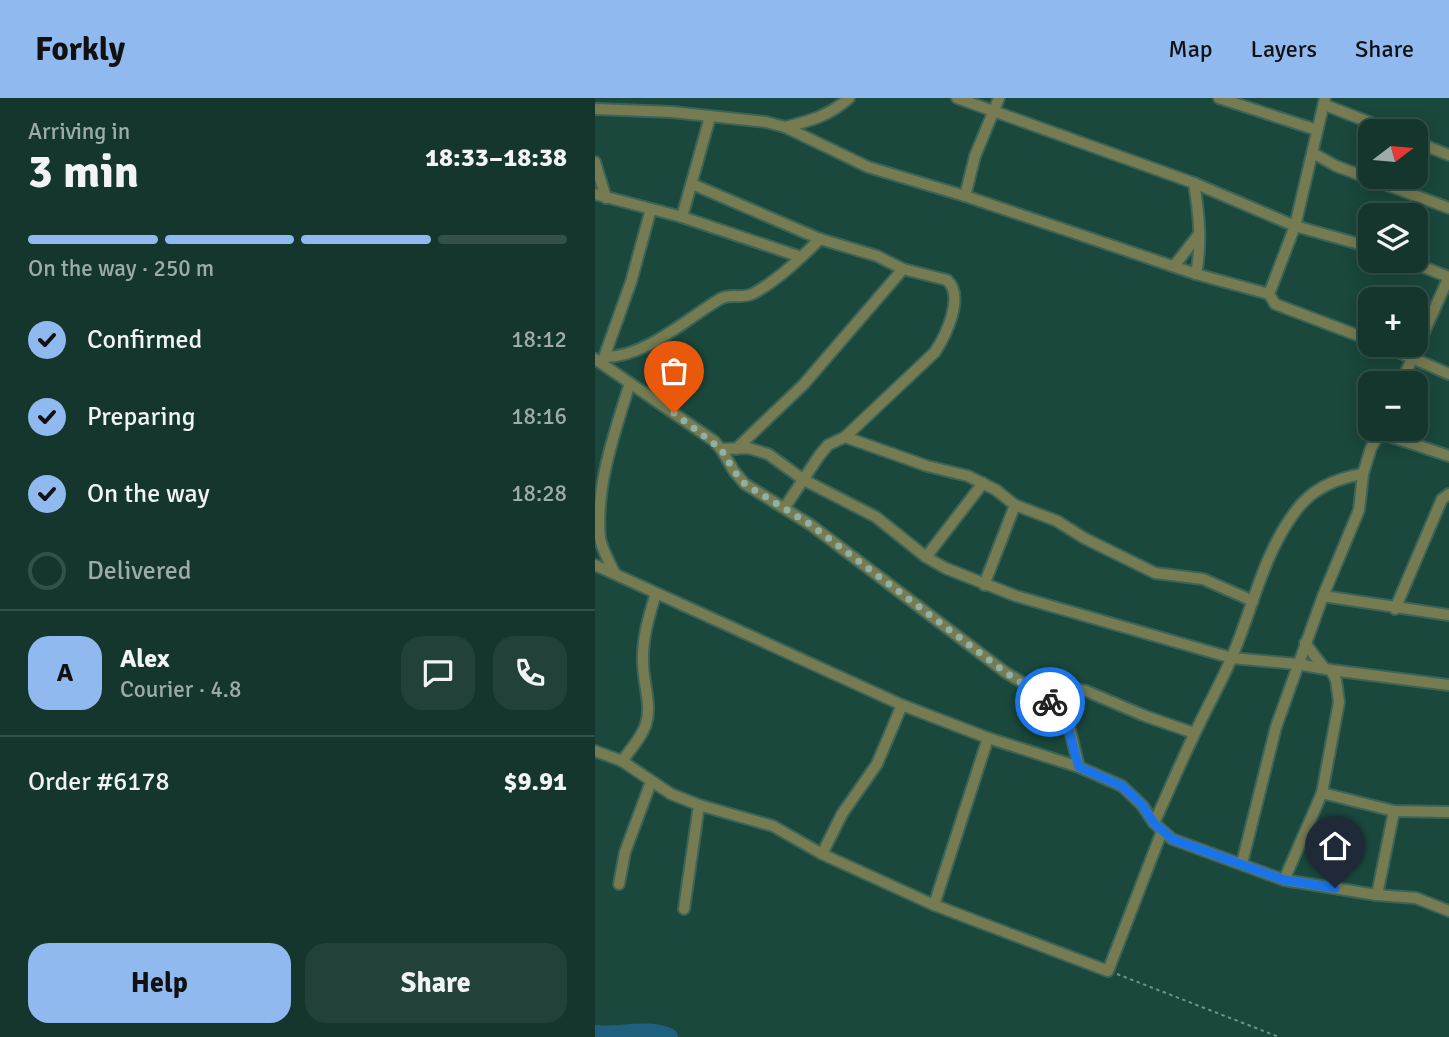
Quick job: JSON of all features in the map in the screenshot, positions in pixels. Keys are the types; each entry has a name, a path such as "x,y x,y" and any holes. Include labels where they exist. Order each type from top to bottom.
{"street":[{"path":"785,127 830,114 849,98"},
{"path":"957,98 1194,183 1295,226 1358,244"},
{"path":"965,196 975,156 999,98"},
{"path":"1219,98 1317,130"},
{"path":"1269,294 1295,226 1325,102 1364,119"},
{"path":"595,108 766,122 785,127 868,167 965,196 1196,274 1269,294 1275,304 1358,335"},
{"path":"682,217 710,117"},
{"path":"1428,147 1449,155"},
{"path":"1313,153 1336,166 1449,208"},
{"path":"596,166 600,196 682,217 801,257"},
{"path":"1194,183 1199,218 1200,256 1196,274"},
{"path":"692,184 820,239 877,256 903,269 947,280 953,285 953,309 942,341 935,352 845,437 828,445 785,507"},
{"path":"601,360 631,282 651,209"},
{"path":"1174,267 1199,234"},
{"path":"601,360 621,356 675,332 723,297 752,294 820,239"},
{"path":"736,449 804,384 903,269"},
{"path":"1428,269 1449,277 1428,322"},
{"path":"1414,357 1449,374"},
{"path":"601,360 697,428 721,449 745,484 785,507 1061,711 1068,722 1079,767"},
{"path":"614,574 600,540 598,515 607,455 630,383"},
{"path":"845,437 927,466 968,476 1015,505 1057,521 1084,538 1155,573 1203,579 1253,601"},
{"path":"1242,863 1276,727 1305,643 1359,510 1363,474 1375,441"},
{"path":"1408,441 1449,456"},
{"path":"721,449 748,449 768,454 804,480 876,517 926,557 984,585 1232,659 1297,664 1449,685"},
{"path":"595,751 622,761 671,794 773,826 822,854 934,905 1108,971 1194,733 1232,659 1272,553 1296,510 1331,482 1363,474"},
{"path":"926,557 983,483"},
{"path":"1395,609 1442,499 1449,494"},
{"path":"984,585 1015,505"},
{"path":"595,565 902,705 988,738 1079,767 1122,786 1172,839 1284,880 1377,895 1416,898 1449,912"},
{"path":"622,761 645,727 648,716 642,664 643,645 656,593"},
{"path":"1323,596 1395,609 1449,615"},
{"path":"1284,880 1322,793 1339,702 1336,680 1305,643"},
{"path":"1030,687 1057,685 1086,691 1194,733"},
{"path":"822,854 842,814 877,764 902,705"},
{"path":"934,905 988,738"},
{"path":"1054,760 1072,746"},
{"path":"619,884 625,852 651,782"},
{"path":"1322,793 1394,811 1449,812"},
{"path":"684,909 699,804"},
{"path":"1377,895 1394,811"}],"path":[{"path":"1108,971 1279,1037"}],"waterway":[{"path":"595,1034 642,1032 669,1037"}],"way so far":[{"path":"674,413 714,442 745,484 811,525 1005,672 1050,702"}],"route":[{"path":"1050,702 1061,711 1068,722 1079,767 1122,786 1142,805 1161,831 1172,839 1284,880 1335,888"}]}
